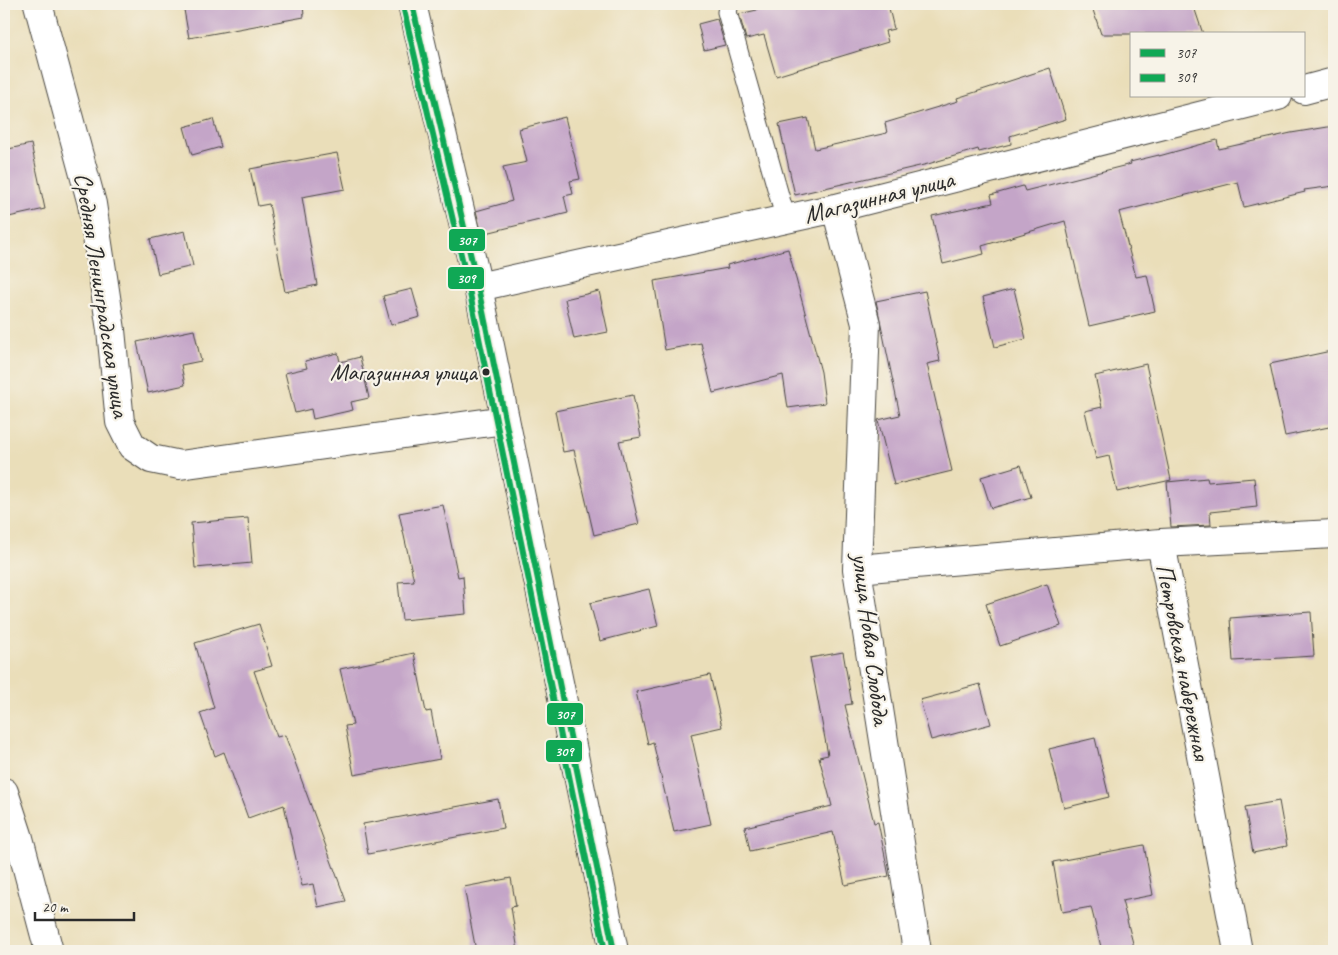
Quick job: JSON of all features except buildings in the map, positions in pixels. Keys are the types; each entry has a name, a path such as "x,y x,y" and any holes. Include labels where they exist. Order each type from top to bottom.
{"street":[{"name":"Средняя Ленинградская улица","path":"38,4 92,204 111,330 120,422 132,446 151,459 180,465 505,420"},
{"path":"412,4 478,287 614,951"},
{"path":"1306,89 1334,82"},
{"name":"Магазинная улица","path":"478,287 786,220 1270,98"},
{"name":"улица Новая Слобода","path":"836,208 866,324 858,569 917,951"},
{"name":"Петровская набережная","path":"1238,951 1161,543 1334,534"},
{"path":"858,569 1161,543"},
{"path":"4,792 19,838 49,951"}],"lane":[{"path":"729,4 728,12 786,220"}],"transit line":[{"name":"307","path":"412,4 478,287 614,951"},
{"name":"309","path":"403,6 469,289 605,951"}],"place":[{"name":"Магазинная улица","path":"486,372"}]}
